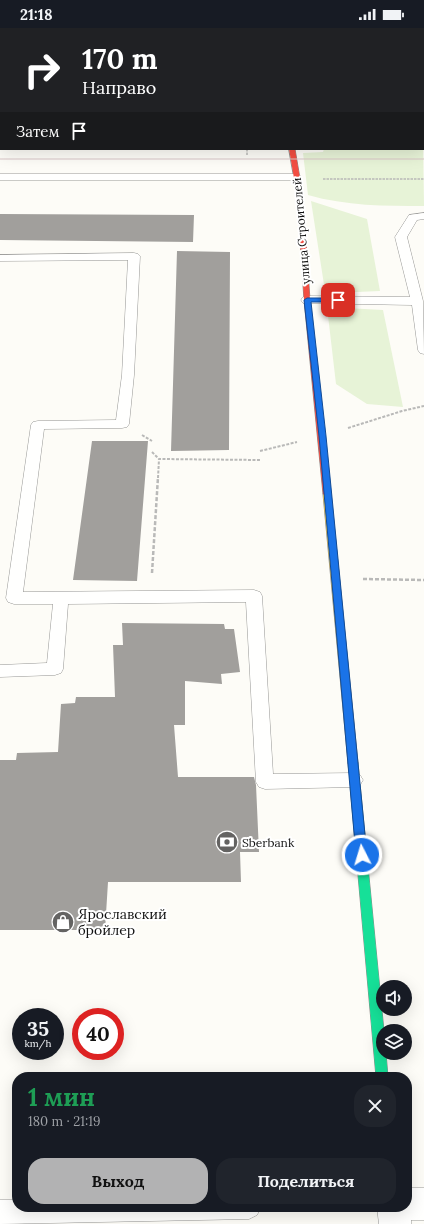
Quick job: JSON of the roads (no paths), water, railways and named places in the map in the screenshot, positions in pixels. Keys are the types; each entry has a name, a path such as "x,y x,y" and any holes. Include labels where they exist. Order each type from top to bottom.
{"street":[{"name":"улица Строителей","path":"292,150 297,178 307,300 336,578 382,1072"},
{"path":"412,1204 424,1204"},
{"path":"394,1212 395,1224"}],"lane":[{"path":"0,177 297,178"},
{"path":"424,216 413,217 401,237 417,301 424,350"},
{"path":"0,258 134,256 128,375 122,424 38,425 14,598 254,596 266,782 354,780"},
{"path":"307,300 417,301"},
{"path":"0,671 55,669 61,598"},
{"path":"0,1212 12,1212"}],"tram line":[{"path":"0,159 424,159"}],"place":[{"name":"Sberbank","path":"227,842"},
{"name":"Ярославский бройлер","path":"63,922"}]}
